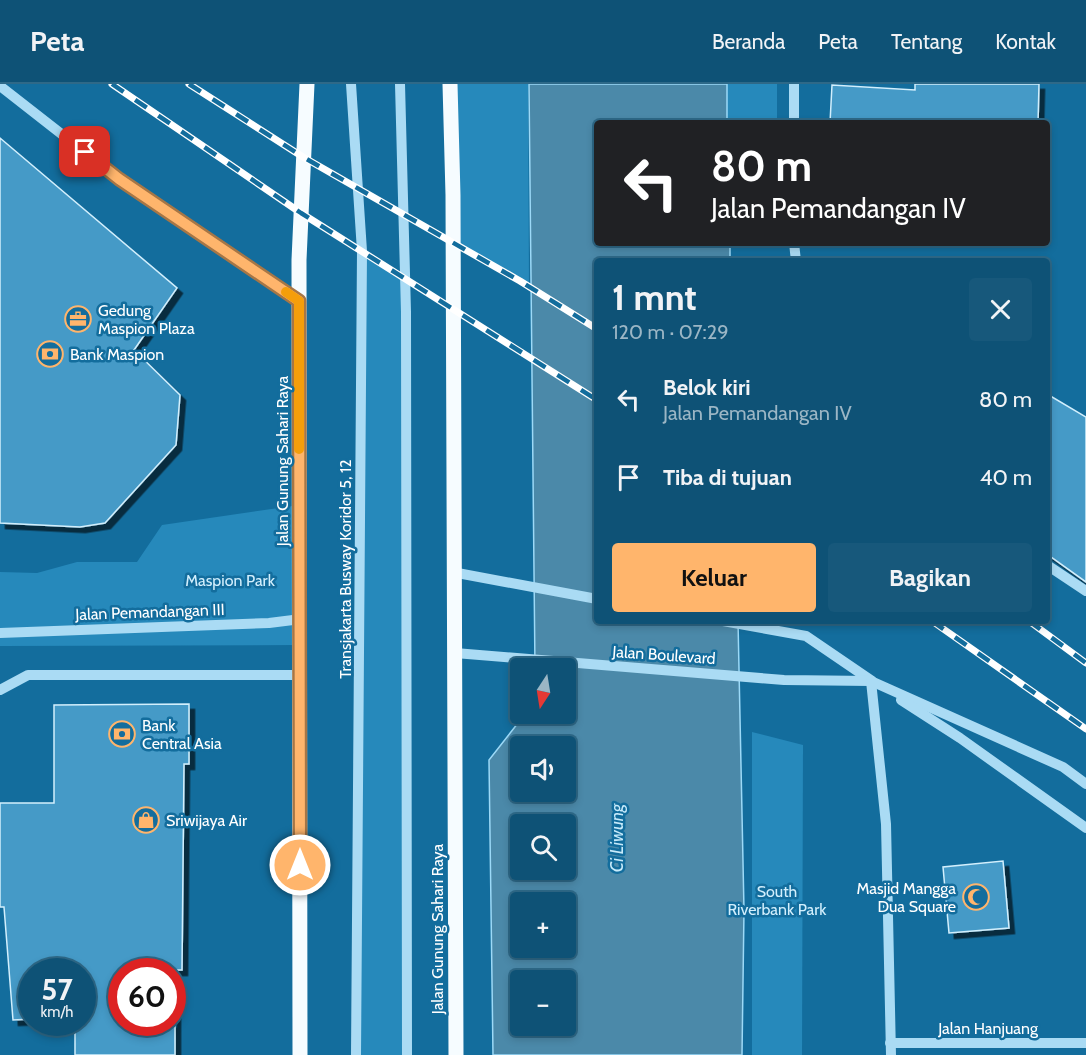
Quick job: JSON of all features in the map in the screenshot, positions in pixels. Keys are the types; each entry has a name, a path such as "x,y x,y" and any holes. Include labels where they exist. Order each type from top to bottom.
{"main road":[{"name":"Jalan Gunung Sahari Raya","path":"450,84 453,195 452,572 455,653 456,1055"},
{"name":"Jalan Gunung Sahari Raya","path":"300,1055 299,301 305,86"}],"street":[{"name":"Transjakarta Busway Koridor 5, 12","path":"351,84 362,251 356,1055"},
{"path":"400,84 406,312 407,1055"},
{"path":"794,84 794,120"},
{"path":"0,86 119,179 299,301"},
{"path":"1050,567 1086,591"},
{"path":"452,572 594,598"},
{"name":"Jalan Pemandangan III","path":"0,633 301,619"},
{"path":"740,624 806,636 960,738 1086,828"},
{"name":"Jalan Boulevard","path":"455,653 784,680 871,681"},
{"path":"0,690 28,675 300,675"},
{"path":"871,681 1063,767 1086,784"},
{"path":"871,681 886,824 891,1055"},
{"name":"Jalan Hanjuang","path":"890,1043 1086,1042"}],"green space":[{"path":"450,84 528,84 529,287 453,242"},
{"path":"727,84 777,84 777,120 727,120"},
{"path":"362,251 405,278 404,1055 357,1055"},
{"name":"Maspion Park","path":"299,505 300,645 0,646 0,572 37,573 77,562 137,562 162,525"},
{"name":"South Riverbank Park","path":"752,732 803,745 802,1055 752,1055"}],"water":[{"name":"Ci Liwung","path":"529,84 727,84 727,120 594,120 594,246 730,246 730,258 594,258 594,624 738,624 744,910 742,1055 493,1055 489,760 517,724 576,724 576,658 535,658"}],"building":[{"path":"915,84 1039,84 1038,120 830,120 832,85 915,90"},
{"name":"Gedung Maspion Plaza","path":"0,138 177,288 134,350 180,395 176,445 105,523 80,527 0,523"},
{"path":"1050,396 1086,417 1086,582 1050,556"},
{"path":"189,704 189,764 184,764 182,958 108,958 108,1036 175,1036 175,1055 75,1055 75,1036 96,1036 96,958 18,958 18,1020 13,1020 4,907 0,907 0,803 54,803 54,705"},
{"name":"Masjid Mangga Dua Square","path":"1003,861 1009,928 949,933 943,867"}],"railway":[{"path":"112,84 301,213 594,398"},
{"path":"189,84 303,157 520,281 594,327"},
{"path":"936,624 1086,729"},
{"path":"1033,624 1086,663"}],"slow traffic":[{"path":"286,292 299,301 299,449"}],"place":[{"name":"Gedung Maspion Plaza","path":"78,319"},
{"name":"Bank Maspion","path":"50,354"},
{"name":"Bank Central Asia","path":"122,734"},
{"name":"Sriwijaya Air","path":"146,820"},
{"name":"Masjid Mangga Dua Square","path":"976,897"}],"route":[{"path":"85,152 119,179 299,301 300,865"}]}
